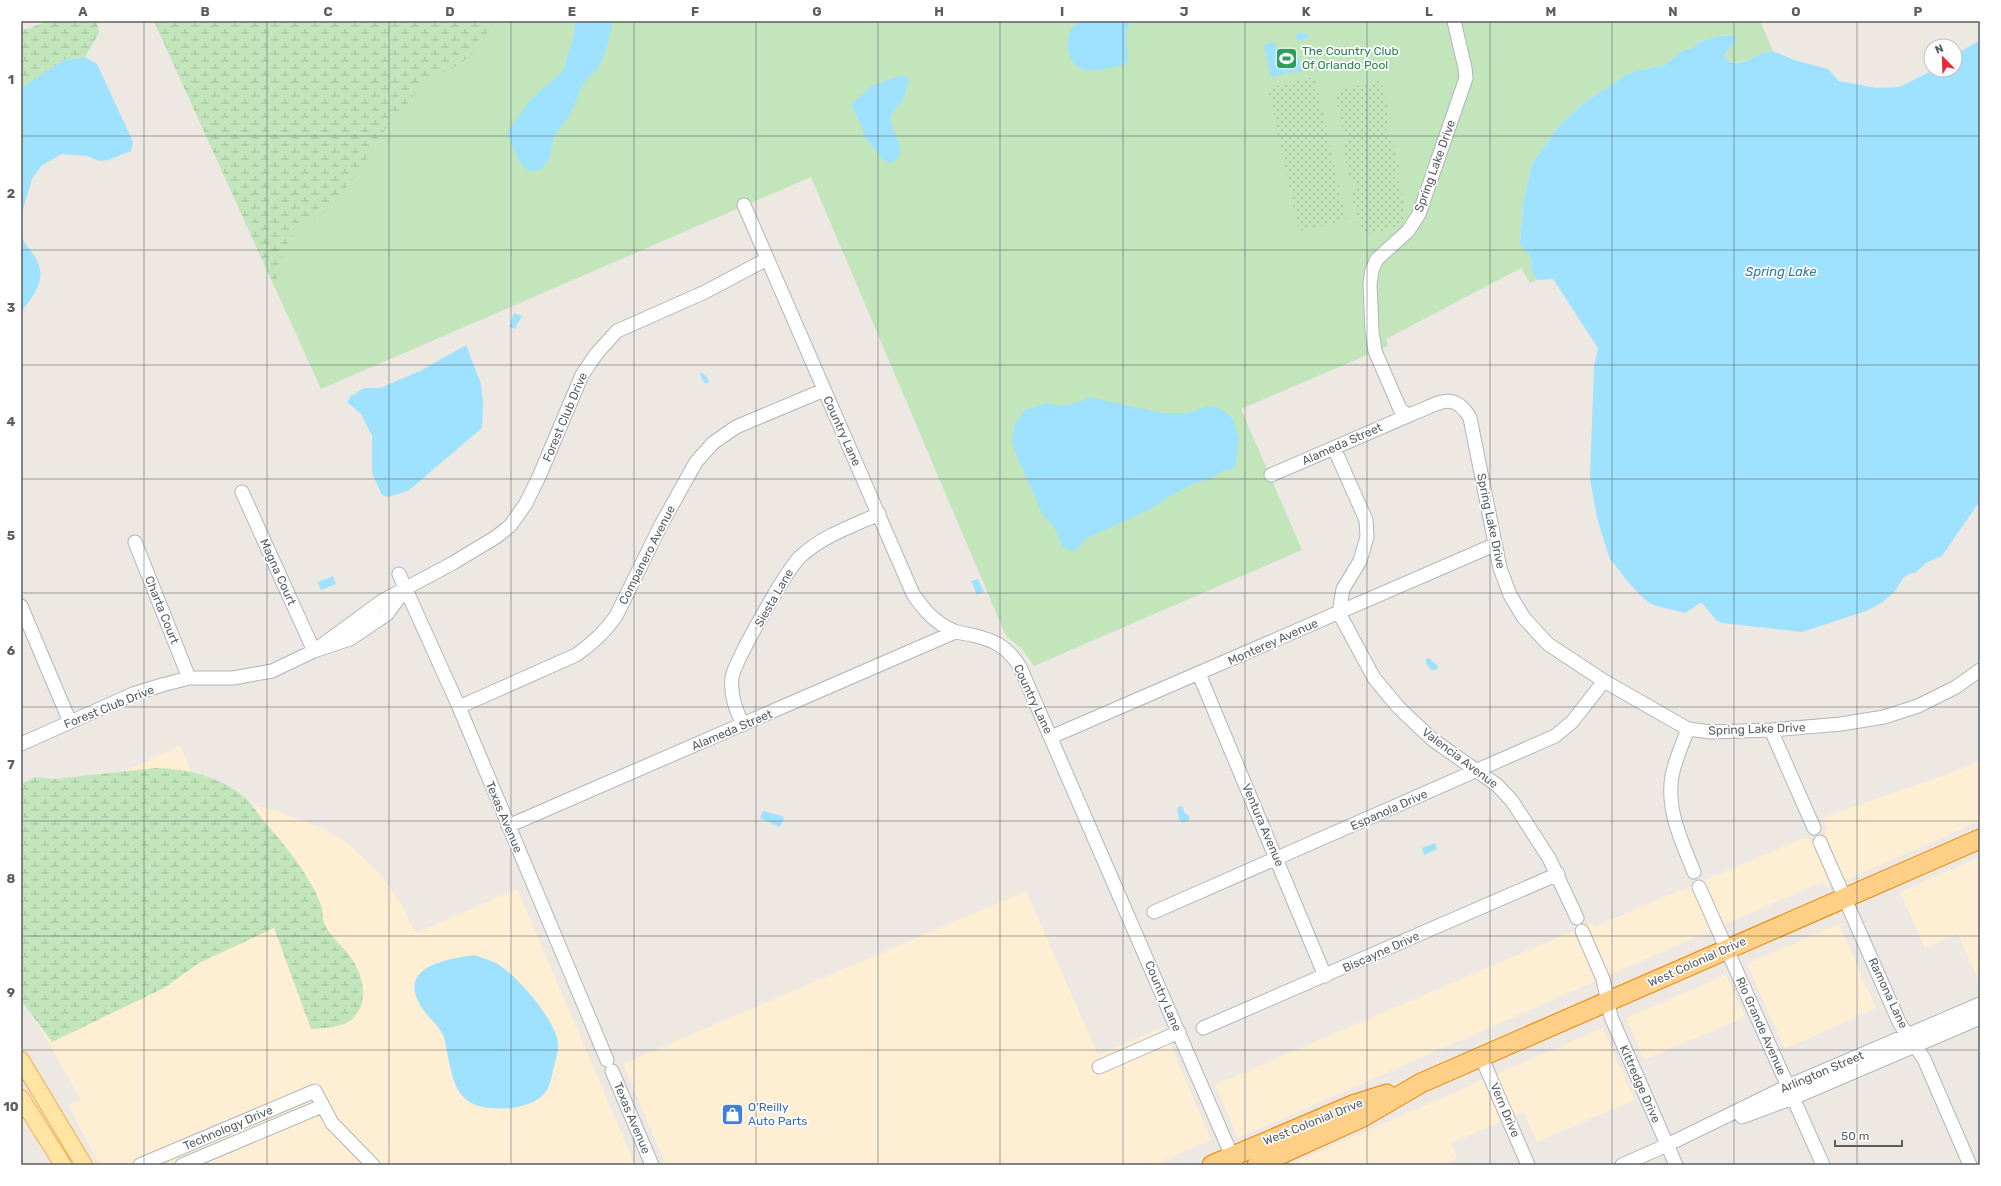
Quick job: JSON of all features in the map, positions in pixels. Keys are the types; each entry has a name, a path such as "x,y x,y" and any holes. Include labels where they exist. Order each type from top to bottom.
{"highway":[{"name":"West Colonial Drive","path":"1212,1165 1234,1161 1355,1104 1416,1085 1608,1002 1727,948 1980,839"},
{"name":"West Colonial Drive","path":"1257,1165 1363,1117 1416,1085"}],"main road":[{"path":"21,1060 84,1165"},
{"path":"21,1098 63,1165"},
{"path":"21,1115 52,1165"}],"street":[{"name":"Spring Lake Drive","path":"1454,21 1466,68 1466,78 1419,214 1408,231 1377,259 1372,270 1370,284 1372,331 1375,351 1400,409 1407,414 1412,414 1435,403 1453,401 1465,409 1470,418 1494,545 1510,595 1524,618 1548,644 1604,681 1688,730 1711,732 1771,730 1842,724 1884,717 1918,706 1956,687 1980,670"},
{"name":"Country Lane","path":"744,205 913,594 924,610 939,624 956,632 988,638 1002,645 1012,655 1020,667 1234,1161"},
{"name":"Forest Club Drive","path":"21,744 133,694 189,678 233,678 272,671 314,651 382,601 453,563 496,537 510,526 525,505 538,480 582,375 597,353 617,331 705,292 767,259"},
{"name":"Companero Avenue","path":"458,707 576,655 591,644 607,628 616,616 661,525 692,469 713,443 736,427 824,390"},
{"name":"Alameda Street","path":"1271,475 1412,414"},
{"path":"1334,448 1366,520 1367,537 1360,561 1344,589 1340,613"},
{"name":"Magna Court","path":"242,492 314,651"},
{"name":"Siesta Lane","path":"743,725 733,702 732,677 784,576 800,556 823,539 879,514"},
{"name":"Charta Court","path":"135,542 189,678"},
{"name":"Monterey Avenue","path":"1051,737 1494,545"},
{"name":"Texas Avenue","path":"398,574 458,707 652,1165"},
{"path":"21,606 70,722"},
{"name":"Valencia Avenue","path":"1340,613 1374,678 1399,708 1433,740 1479,770 1497,785 1512,801 1558,874 1577,918"},
{"name":"Alameda Street","path":"508,826 956,632"},
{"name":"Ventura Avenue","path":"1199,674 1278,859 1325,976"},
{"name":"Espanola Drive","path":"1154,912 1278,859 1555,736 1572,722 1604,681"},
{"path":"1688,730 1678,754 1672,777 1672,802 1677,831 1694,872"},
{"path":"1771,730 1814,828"},
{"name":"Ramona Lane","path":"1820,842 1900,1024 1924,1059 1970,1165"},
{"name":"Biscayne Drive","path":"1203,1028 1558,874"},
{"name":"Rio Grande Avenue","path":"1699,887 1823,1165"},
{"path":"1582,931 1603,979 1608,1002"},
{"name":"Kittredge Drive","path":"1608,1002 1611,1016 1676,1165"},
{"name":"Arlington Street","path":"1912,1041 1980,1004"},
{"name":"Arlington Street","path":"1622,1165 1912,1041 1980,1018"},
{"path":"1098,1067 1179,1032"},
{"name":"Vern Drive","path":"1481,1056 1528,1165"},
{"name":"Technology Drive","path":"140,1165 315,1091 322,1106 182,1165"},
{"path":"322,1106 332,1123 373,1165"}],"shaded area":[{"path":"180,746 205,803 238,803 275,810 324,829 350,845 379,873 399,901 416,933 517,889 635,1165 100,1165 68,1105 81,1100 30,1010 21,817"},
{"path":"1980,760 1980,821 1827,888 1824,881 1238,1138 1215,1085 1592,923 1594,927 1804,838 1813,842 1819,840 1824,837 1827,828 1822,818 1964,768"},
{"path":"1980,857 1980,984 1958,934 1925,948 1900,892"},
{"path":"1026,891 1098,1055 1163,1027 1211,1140 1153,1165 666,1165 623,1064"},
{"path":"1839,924 1876,1008 1785,1049 1747,964"},
{"path":"1726,975 1745,1017 1644,1060 1626,1018"},
{"path":"1603,1028 1634,1100 1537,1142 1524,1112 1451,1143 1457,1158 1441,1165 1288,1165"}],"green space":[{"path":"49,21 97,21 99,33 85,57 64,60 21,88 21,31"},
{"path":"154,21 1760,21 1773,51 1744,61 1732,62 1726,60 1725,56 1735,37 1732,35 1719,36 1701,41 1691,49 1683,50 1665,65 1636,71 1626,75 1582,104 1558,127 1532,164 1523,204 1520,244 1531,258 1531,269 1537,280 1530,283 1521,268 1386,339 1388,346 1241,409 1302,550 1034,666 1022,649 1006,636 811,177 321,389"},
{"path":"154,21 495,21 474,52 460,64 425,82 378,138 375,146 362,166 338,198 325,212 296,231 285,250 275,288"},
{"path":"1315,77 1346,220 1299,231 1269,93 1272,87"},
{"path":"1378,81 1383,87 1391,123 1388,129 1384,131 1391,136 1400,171 1394,178 1399,182 1407,219 1402,226 1368,234 1360,229 1351,193 1354,187 1357,186 1351,182 1342,145 1349,138 1344,134 1335,96 1339,90"},
{"path":"156,768 178,770 210,777 243,796 297,861 317,896 322,908 323,921 326,928 350,956 358,971 363,989 363,997 361,1006 351,1020 342,1025 311,1029 274,928 199,963 164,988 52,1042 21,1000 21,784 34,777 54,779"}],"water":[{"path":"575,21 613,21 602,60 582,87 571,113 554,138 549,158 545,166 536,171 530,171 525,168 517,157 507,133 530,100 559,75 564,68 574,35"},
{"path":"1081,21 1132,21 1128,25 1126,35 1127,62 1123,65 1095,70 1086,70 1076,66 1070,57 1068,40 1072,29"},
{"path":"1300,31 1303,34 1307,33 1308,38 1297,41 1296,36"},
{"name":"Spring Lake","path":"1733,35 1737,39 1725,56 1726,60 1735,63 1744,62 1763,53 1773,51 1794,60 1828,69 1839,81 1876,88 1899,87 1923,75 1923,78 1963,78 1963,50 1980,40 1980,501 1942,556 1926,563 1915,573 1909,574 1903,578 1896,590 1883,602 1866,611 1802,632 1722,623 1716,620 1703,604 1700,603 1685,613 1653,605 1643,598 1627,581 1609,557 1597,518 1590,479 1594,366 1598,348 1553,279 1537,280 1531,269 1531,258 1520,244 1523,204 1532,164 1558,127 1582,104 1626,75 1636,71 1665,65 1683,50 1691,49 1701,41 1719,36"},
{"name":"The Country Club Of Orlando Pool","path":"1275,42 1278,56 1297,51 1302,72 1299,73 1298,71 1271,77 1264,45"},
{"path":"85,57 97,64 133,142 131,151 108,160 99,161 87,156 62,154 41,166 32,179 21,216 21,88 64,60"},
{"path":"900,76 907,76 909,81 903,101 894,110 890,119 899,143 900,155 890,163 882,159 864,136 862,127 851,105 871,86"},
{"path":"21,236 36,259 39,267 40,281 34,294 21,312"},
{"path":"514,313 522,316 516,326 516,329 509,327"},
{"path":"466,345 481,384 483,404 482,428 408,491 388,497 382,495 372,473 372,436 361,414 347,402 351,396 364,388 380,388 420,371"},
{"path":"701,372 707,377 709,383 704,383 700,375"},
{"path":"1089,397 1162,413 1187,413 1209,406 1219,408 1233,419 1239,439 1236,464 1234,468 1230,470 1224,470 1216,476 1193,484 1163,500 1149,510 1085,539 1075,552 1062,547 1056,530 1044,517 1018,459 1012,441 1015,424 1025,410 1047,403 1061,406 1076,403"},
{"path":"333,576 336,584 321,590 318,582"},
{"path":"978,579 984,592 977,595 971,581"},
{"path":"1429,658 1438,666 1436,670 1431,670 1426,664 1426,659"},
{"path":"1179,806 1183,807 1184,812 1190,817 1189,820 1183,823 1179,820 1177,809"},
{"path":"763,811 782,816 784,818 780,827 760,818"},
{"path":"1435,843 1437,849 1424,855 1422,848"},
{"path":"474,955 496,963 514,977 543,1010 555,1033 558,1049 549,1087 539,1099 534,1102 518,1107 490,1108 479,1106 463,1097 454,1082 451,1073 443,1035 419,1003 415,990 416,980 421,973 440,962"}],"place":[{"name":"The Country Club Of Orlando Pool","path":"1286,58"},
{"name":"O'Reilly Auto Parts","path":"732,1114"}]}
